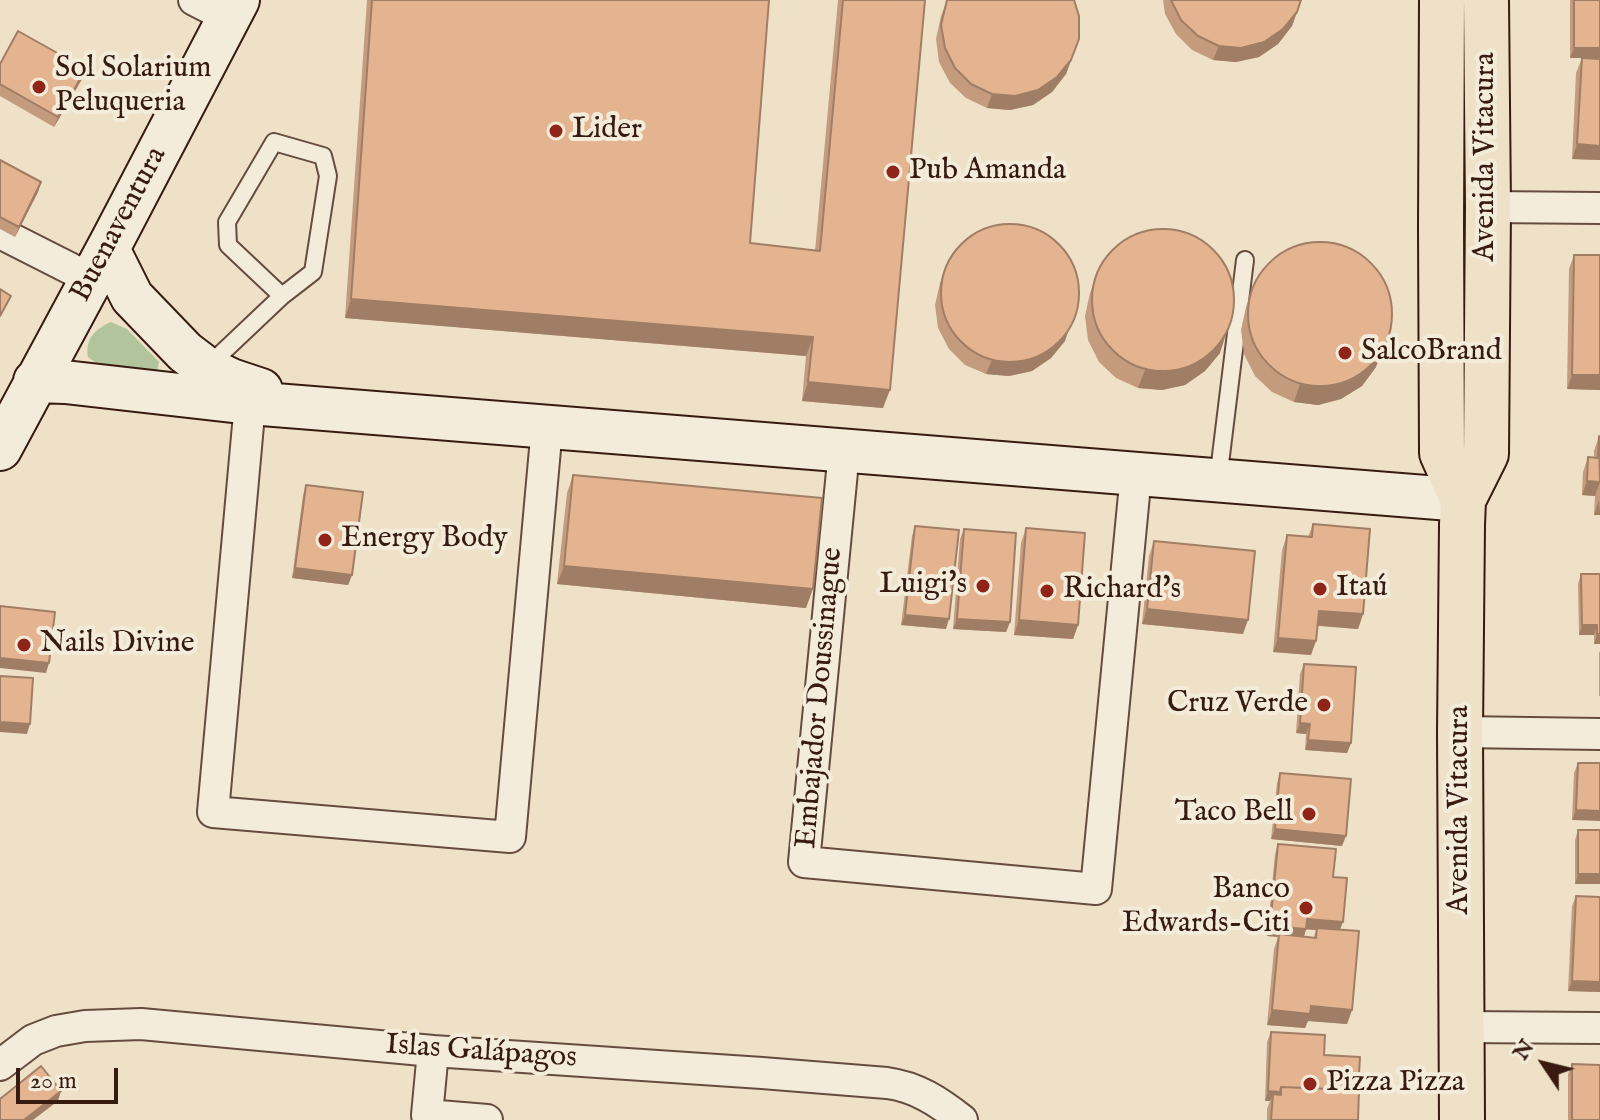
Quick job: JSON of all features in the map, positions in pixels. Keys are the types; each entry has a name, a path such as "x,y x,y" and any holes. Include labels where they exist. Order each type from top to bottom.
{"main road":[{"name":"Avenida Vitacura","path":"1442,0 1442,453 1463,500 1460,732 1462,1120"},
{"name":"Avenida Vitacura","path":"1463,500 1486,454 1486,0"}],"street":[{"name":"Buenaventura","path":"0,449 100,264 220,6"},
{"path":"1488,207 1600,208"},
{"path":"0,233 100,264 185,352 206,368 231,380 320,409"},
{"path":"35,381 320,409 1463,500"},
{"path":"250,403 213,812 510,837 547,427"},
{"name":"Embajador Doussinague","path":"844,451 804,862 1096,889 1136,474"},
{"path":"1460,732 1600,734"},
{"name":"Islas Galápagos","path":"0,1065 33,1040 56,1031 115,1023 141,1024 433,1051 887,1083 920,1091 962,1120"},
{"path":"1461,1027 1600,1028"},
{"path":"433,1051 424,1118 487,1120"}],"lane":[{"path":"206,368 282,296 313,272 328,176 323,156 274,142 227,222 228,245 282,296"},
{"path":"1218,480 1245,260"}],"green space":[{"path":"1462,0 1465,0 1467,225 1464,437 1454,437"},
{"path":"111,322 127,329 159,362 157,372 99,365 88,357 92,335"}],"building":[{"name":"Lider","path":"372,0 769,0 750,243 820,251 843,0 925,0 890,390 808,382 813,337 351,299"},
{"path":"947,0 1074,0 1079,16 1079,39 1071,60 1057,77 1038,90 1015,96 992,94 971,84 955,68 945,48 941,25"},
{"path":"1171,0 1301,0 1297,12 1283,29 1264,42 1241,48 1219,46 1198,36 1181,20"},
{"path":"1574,0 1600,0 1600,48 1574,48"},
{"name":"Sol Solarium Peluqueria","path":"18,31 86,69 58,117 0,84 0,64"},
{"path":"1582,58 1600,59 1600,146 1577,144"},
{"path":"0,160 41,182 19,227 0,217"},
{"path":"1010,224 1036,230 1059,244 1073,267 1079,293 1073,319 1059,342 1036,356 1010,362 984,356 961,342 947,319 941,293 947,267 961,244 984,230"},
{"path":"1163,229 1190,234 1213,250 1229,273 1234,300 1229,327 1213,350 1190,366 1163,371 1136,366 1113,350 1097,327 1092,300 1097,273 1113,250 1136,234"},
{"path":"1320,242 1347,248 1371,263 1386,287 1392,314 1386,341 1371,365 1347,380 1320,386 1293,380 1269,365 1254,341 1248,314 1254,287 1269,263 1293,248"},
{"path":"1574,255 1600,255 1600,375 1572,375"},
{"path":"0,289 11,296 0,316"},
{"path":"1599,436 1600,482 1587,481 1588,457 1598,458"},
{"path":"573,475 822,498 813,589 564,566"},
{"name":"Energy Body","path":"306,485 363,492 352,575 295,568"},
{"name":"Itaú","path":"1313,524 1370,529 1363,614 1319,611 1316,641 1278,638 1287,535 1312,537"},
{"path":"915,526 959,530 949,619 905,615"},
{"name":"Richard's","path":"1026,528 1085,533 1078,625 1019,620"},
{"name":"Luigi's","path":"964,529 1016,533 1010,622 957,619"},
{"path":"1154,541 1255,551 1248,620 1147,609"},
{"path":"1581,574 1600,574 1600,634 1597,634 1597,625 1582,625"},
{"name":"Nails Divine","path":"0,606 55,612 49,663 0,658"},
{"name":"Cruz Verde","path":"1304,664 1356,667 1351,743 1308,740 1310,724 1300,723"},
{"path":"0,676 33,678 30,724 0,722"},
{"path":"1578,763 1600,763 1600,811 1576,810"},
{"name":"Taco Bell","path":"1280,773 1351,779 1346,836 1275,829"},
{"path":"1578,830 1600,830 1600,874 1578,874"},
{"name":"Banco Edwards-Citi","path":"1278,844 1336,849 1333,877 1347,878 1343,922 1307,919 1306,929 1270,926"},
{"path":"1576,896 1600,897 1600,982 1572,981"},
{"path":"1317,928 1359,931 1352,1010 1311,1006 1310,1014 1272,1010 1279,934 1316,938"},
{"name":"Pizza Pizza","path":"1271,1032 1325,1035 1324,1055 1360,1057 1358,1090 1281,1087 1280,1092 1268,1091"},
{"path":"1572,1064 1600,1065 1600,1120 1572,1120"},
{"path":"41,1066 61,1091 24,1120 0,1120 0,1099"},
{"path":"1281,1087 1359,1090 1358,1120 1271,1120 1273,1094 1281,1095"}],"place":[{"name":"Sol Solarium Peluqueria","path":"39,87"},
{"name":"Lider","path":"556,131"},
{"name":"Pub Amanda","path":"893,172"},
{"name":"SalcoBrand","path":"1345,353"},
{"name":"Energy Body","path":"325,540"},
{"name":"Luigi's","path":"983,586"},
{"name":"Itaú","path":"1320,589"},
{"name":"Richard's","path":"1047,591"},
{"name":"Nails Divine","path":"24,645"},
{"name":"Cruz Verde","path":"1324,705"},
{"name":"Taco Bell","path":"1309,814"},
{"name":"Banco Edwards-Citi","path":"1306,908"},
{"name":"Pizza Pizza","path":"1310,1084"}]}
